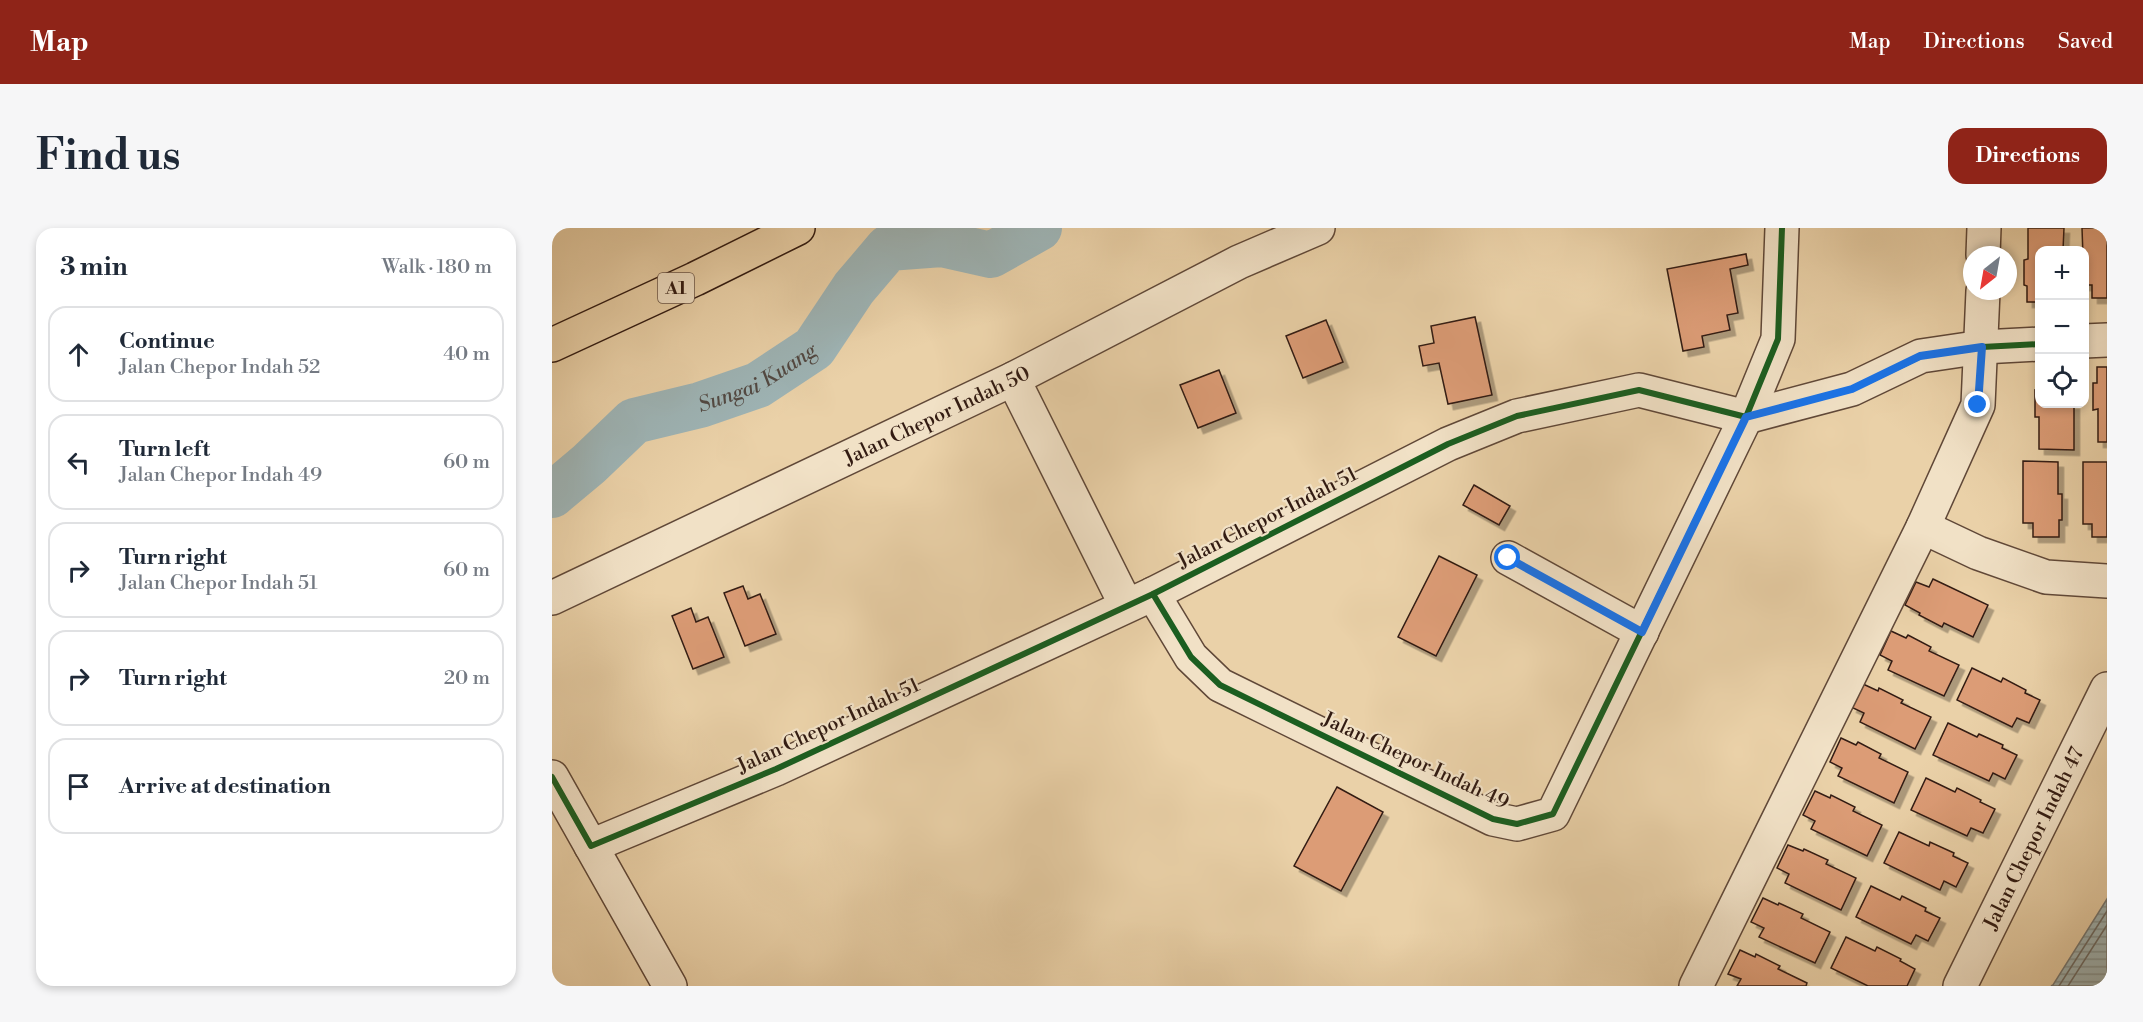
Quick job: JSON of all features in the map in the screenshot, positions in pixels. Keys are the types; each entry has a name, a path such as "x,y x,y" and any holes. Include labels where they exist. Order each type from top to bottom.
{"main road":[{"name":"A1","path":"552,331 576,322 768,228"},
{"name":"A1","path":"552,345 695,279 798,228"}],"street":[{"name":"Jalan Chepor Indah 50","path":"552,598 1013,379 1239,262 1318,228"},
{"name":"Jalan Chepor Indah 49","path":"1013,379 1139,599 1191,657 1220,685 1493,819 1517,824 1553,814 1746,417 1778,339 1782,228"},
{"path":"1983,246 1984,228"},
{"path":"1696,986 1923,527 1978,405 1983,300"},
{"path":"2089,341 2107,340"},
{"name":"Jalan Chepor Indah 51","path":"591,846 776,769 1139,599 1448,444 1516,416 1639,390 1746,417 1852,389 1920,356 1982,347 2035,344"},
{"path":"1923,527 1978,553 2046,577 2107,581"},
{"path":"1508,558 1642,632"},
{"name":"Jalan Chepor Indah 47","path":"1960,986 2107,689"},
{"path":"552,777 670,986"}],"water":[{"path":"2107,899 2107,986 2051,986 2053,985"}],"building":[{"path":"2028,228 2064,228 2063,246 2035,246 2035,302 2027,302 2027,286 2024,285 2024,260 2028,259"},
{"path":"2082,228 2107,228 2107,298 2092,298 2092,285 2089,285 2089,246 2083,246"},
{"path":"1746,254 1748,265 1730,269 1738,313 1727,315 1730,330 1702,336 1704,347 1683,351 1667,269"},
{"path":"1475,317 1492,395 1448,404 1439,363 1423,366 1419,346 1434,343 1431,326"},
{"path":"1326,320 1343,362 1303,378 1286,336"},
{"path":"2097,367 2107,367 2107,442 2098,442 2098,409 2093,410 2093,383 2097,383"},
{"path":"1219,370 1236,413 1198,428 1180,385"},
{"path":"2035,408 2074,408 2074,450 2039,449 2039,417 2035,417"},
{"path":"2023,461 2058,462 2058,494 2062,494 2062,520 2059,520 2059,537 2033,537 2033,523 2023,523"},
{"path":"2083,462 2107,462 2107,537 2092,537 2092,524 2083,524"},
{"path":"1474,485 1510,506 1499,525 1463,505"},
{"path":"1439,556 1477,575 1436,656 1398,637"},
{"path":"1933,579 1988,605 1973,637 1944,623 1942,627 1905,605 1916,582 1929,587"},
{"path":"743,586 748,599 760,594 776,634 745,646 724,593"},
{"path":"691,608 696,622 708,617 724,657 693,669 672,616"},
{"path":"1891,631 1906,638 1908,635 1931,647 1929,651 1959,665 1944,696 1888,670 1892,661 1880,655"},
{"path":"1972,668 2001,682 2003,678 2040,700 2029,723 2017,718 2012,727 1957,700"},
{"path":"1863,684 1878,691 1879,688 1903,700 1901,703 1931,717 1915,749 1860,722 1864,713 1851,707"},
{"path":"1948,723 1977,737 1979,734 2003,745 2002,748 2017,755 2005,779 1993,773 1989,781 1933,755"},
{"path":"1841,738 1856,745 1858,742 1881,754 1879,758 1908,772 1894,803 1838,776 1842,768 1830,762"},
{"path":"1926,778 1955,792 1957,788 1995,809 1983,833 1971,828 1967,836 1911,810"},
{"path":"1337,787 1383,812 1341,891 1294,866"},
{"path":"1815,791 1830,798 1831,795 1855,807 1853,811 1882,825 1867,856 1811,829 1815,821 1803,815"},
{"path":"1899,832 1929,846 1930,842 1954,853 1953,856 1968,863 1956,887 1944,881 1940,890 1884,863"},
{"path":"1788,845 1803,851 1804,849 1828,860 1826,864 1856,878 1841,910 1785,883 1789,874 1777,868"},
{"path":"1871,886 1900,900 1902,896 1940,918 1928,941 1916,935 1911,944 1856,917"},
{"path":"1763,898 1803,914 1801,918 1830,932 1815,963 1759,937 1764,928 1751,922"},
{"path":"1846,937 1875,951 1877,947 1915,969 1907,986 1868,986 1831,968"},
{"path":"1740,950 1755,957 1756,954 1780,966 1778,969 1807,983 1806,986 1737,986 1741,979 1728,974"}],"waterway":[{"name":"Sungai Kuang","path":"552,495 634,421 700,405 758,385 814,348 854,288 888,248 942,244 991,255 1039,228"}],"cycle path":[{"path":"1153,594 1191,657 1220,685 1493,819 1517,824 1553,814 1746,417 1778,339 1782,228"},
{"path":"552,777 591,846 776,769 1153,594 1448,444 1517,416 1639,390 1746,417 1852,389 1921,356 1982,347 2035,344"}],"route":[{"path":"1508,558 1642,632 1746,417 1852,389 1920,356 1982,347 1978,405"}]}
